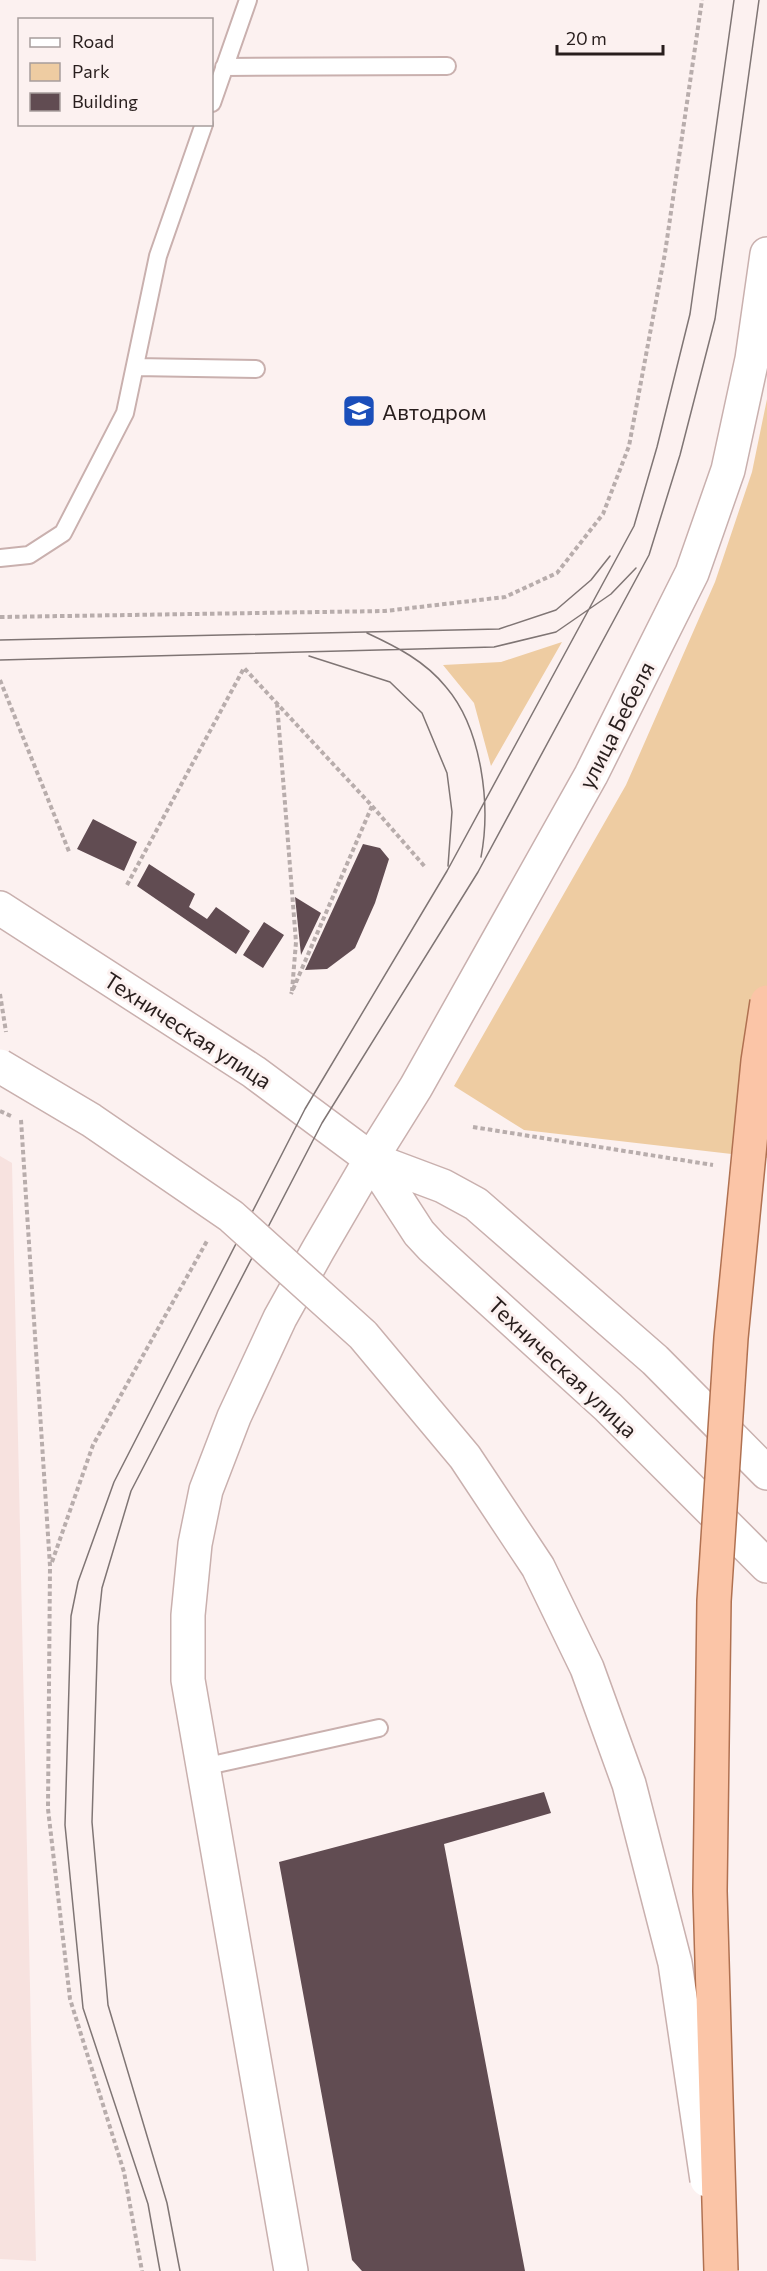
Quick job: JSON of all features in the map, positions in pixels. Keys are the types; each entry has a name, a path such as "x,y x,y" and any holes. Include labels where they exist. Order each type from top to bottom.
{"main road":[{"name":"улица Бебеля","path":"291,2271 188,1680 188,1615 195,1544 206,1490 234,1417 280,1318 371,1159 416,1087 591,775 692,573 728,470 753,359 767,254"},
{"name":"Техническая улица","path":"0,908 254,1072 371,1159 443,1186 476,1204 655,1360 767,1473"},
{"path":"721,2271 710,1891 714,1601 731,1338 758,1060 767,1002"},
{"path":"0,1066 91,1120 231,1216 363,1335 465,1457 538,1567 586,1668 632,1795 675,1963 721,2271"},
{"name":"Техническая улица","path":"371,1159 419,1233 432,1247 608,1407 767,1566"}],"lane":[{"path":"213,100 248,0"},
{"path":"224,67 447,66"},
{"path":"0,558 29,555 63,533 125,413 158,256 203,126"},
{"path":"135,367 256,369"},
{"path":"203,1767 379,1728"}],"path":[{"path":"0,617 385,611 505,597 557,573 603,514 629,446 665,253 702,0"},
{"path":"127,885 244,668 426,868"},
{"path":"0,680 70,854"},
{"path":"277,703 296,942 291,994 372,806"},
{"path":"21,1121 50,1566 48,1809 70,1999 124,2172 142,2271"},
{"path":"472,1127 693,1162"},
{"path":"50,1566 93,1445 212,1232"}],"shaded area":[{"path":"0,1156 12,1163 36,2261 0,2259"}],"green space":[{"path":"767,399 767,1158 524,1130 454,1086 626,785 715,582 752,472"},
{"path":"562,642 491,766 474,703 443,665 501,662"}],"building":[{"path":"93,819 137,842 124,871 77,849"},
{"path":"363,844 380,848 389,859 375,903 355,948 327,969 305,970"},
{"path":"149,864 195,894 189,907 207,919 216,907 250,931 236,954 137,886"},
{"path":"295,897 321,913 301,955"},
{"path":"264,922 284,935 263,968 243,955"},
{"path":"544,1792 551,1813 444,1844 525,2271 362,2271 352,2260 279,1862"}],"tram line":[{"path":"160,2271 148,2204 83,2008 65,1825 71,1616 78,1582 114,1482 305,1109 447,871 634,526 657,447 690,314 734,0"},
{"path":"180,2271 167,2203 108,2005 92,1822 98,1626 102,1588 131,1491 322,1123 478,872 649,555 680,455 715,319 759,0"},
{"path":"0,640 499,629 556,610 591,580 610,556"},
{"path":"0,660 494,647 556,632 611,594 636,568"},
{"path":"367,633 400,649 420,662 438,678 458,704 476,746 481,768 485,814 481,857"},
{"path":"309,656 390,682 422,713 447,773 452,812 448,866"}],"place":[{"name":"Автодром","path":"359,411"}]}
